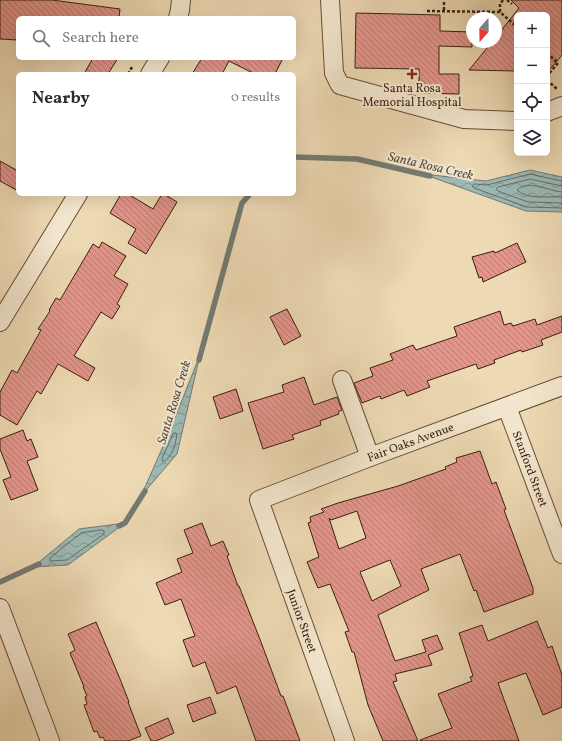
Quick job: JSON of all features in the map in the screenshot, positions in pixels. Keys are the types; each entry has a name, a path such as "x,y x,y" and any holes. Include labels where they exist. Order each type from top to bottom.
{"street":[{"path":"178,16 181,0"},
{"path":"330,0 334,73 340,85 464,120 514,121"},
{"path":"151,72 159,60"},
{"path":"550,111 562,106"},
{"path":"0,322 77,196"},
{"path":"342,380 370,458"},
{"name":"Fair Oaks Avenue","path":"259,500 562,386"},
{"name":"Stanford Street","path":"507,407 562,554"},
{"name":"Junior Street","path":"259,500 346,741"},
{"path":"0,608 50,741"}],"path":[{"path":"444,0 444,10"},
{"path":"427,11 444,10 500,12 500,4 503,0"},
{"path":"507,0 512,4"},
{"path":"502,14 514,24"},
{"path":"550,56 558,63 550,72"}],"water":[{"path":"530,170 562,177 562,212 526,211 423,174 486,181"},
{"path":"200,355 177,454 141,496 169,433"},
{"path":"125,523 68,565 33,567 79,529"}],"building":[{"path":"0,0 52,0 120,9 119,16 16,16 16,40 0,39"},
{"path":"511,0 562,0 562,55 550,69 550,12 516,12 519,8"},
{"path":"356,13 440,15 440,31 466,32 466,47 439,46 439,74 459,74 459,94 419,93 419,69 355,68"},
{"path":"514,14 514,71 469,70 487,48 502,48 502,29"},
{"path":"92,60 117,60 109,72 85,72"},
{"path":"201,60 282,60 276,72 251,72 229,61 223,72 193,72"},
{"path":"0,161 16,170 16,190 0,181"},
{"path":"120,196 131,196 153,209 161,196 167,196 177,202 146,254 128,243 136,229 110,213"},
{"path":"102,242 126,256 114,276 128,284 117,304 120,306 112,319 101,312 74,356 95,368 88,381 58,364 41,394 37,391 17,425 0,415 0,392 12,370 17,373 41,330 38,329 50,311 49,310 56,298 60,300 93,244 99,248"},
{"path":"517,243 526,262 483,282 482,277 479,278 472,257 494,251 495,253"},
{"path":"287,309 301,336 284,345 270,317"},
{"path":"500,311 504,325 511,323 513,326 535,319 537,325 562,316 562,332 541,340 543,345 522,352 521,350 494,360 495,363 478,369 476,364 427,381 430,387 407,396 404,390 381,399 380,396 362,403 354,383 373,376 370,368 393,360 390,354 413,345 416,350 457,336 454,327"},
{"path":"304,377 314,405 337,397 342,410 338,412 339,414 320,421 321,425 292,435 294,439 263,449 248,403 284,392 282,385"},
{"path":"236,389 243,411 220,419 213,397"},
{"path":"23,430 27,441 31,439 38,457 27,461 38,490 11,500 3,480 11,477 0,449 0,439"},
{"path":"480,451 492,484 496,482 506,509 504,510 533,588 533,594 484,612 476,590 474,591 460,554 421,569 429,590 378,615 395,661 426,652 422,640 437,635 443,649 428,655 432,665 395,674 397,681 393,682 418,741 383,741 368,705 354,652 352,652 345,632 349,631 330,584 318,588 307,562 319,557 308,523 311,522 310,517 324,512 321,509 398,486 446,469 445,467 457,462 456,458","holes":["357,511 366,538 339,549 329,518 331,520","390,560 401,586 372,601 360,572"]},
{"path":"202,523 211,546 223,541 229,555 227,556 238,586 300,741 256,741 236,686 217,694 205,662 193,667 183,640 195,636 181,599 165,605 156,583 182,572 177,559 193,553 184,530"},
{"path":"537,621 548,648 552,646 562,675 562,707 543,715 526,673 498,683 519,741 420,741 452,728 438,694 472,681 470,677 473,676 459,633 482,625 488,641"},
{"path":"96,622 120,679 141,736 128,741 105,741 103,737 100,738 97,731 94,732 84,705 87,704 85,697 87,696 70,653 75,650 68,634"},
{"path":"210,697 216,713 193,722 187,705"},
{"path":"168,718 174,733 156,741 151,741 145,728"}],"waterway":[{"name":"Santa Rosa Creek","path":"296,157 357,159 430,176"},
{"name":"Santa Rosa Creek","path":"199,360 242,203 248,196"},
{"name":"Santa Rosa Creek","path":"119,526 125,523 145,491"},
{"name":"Santa Rosa Creek","path":"0,582 39,564"}],"place":[{"name":"Santa Rosa Memorial Hospital","path":"412,74"}]}
